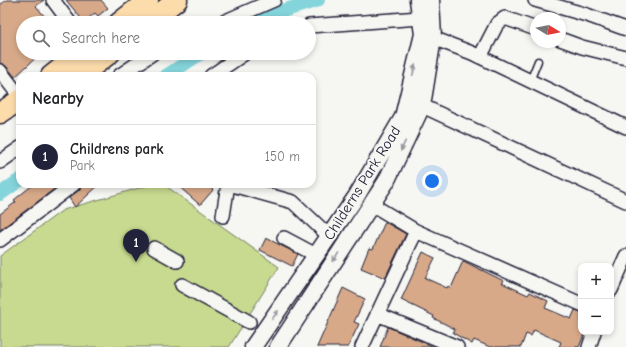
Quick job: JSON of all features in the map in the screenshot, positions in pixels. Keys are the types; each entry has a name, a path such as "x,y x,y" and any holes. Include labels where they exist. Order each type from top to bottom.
{"main road":[{"path":"128,16 148,0"},
{"path":"157,16 177,0"},
{"path":"56,72 71,60"},
{"path":"85,72 101,60"},
{"path":"0,113 16,101"},
{"path":"0,128 16,117"}],"street":[{"path":"53,0 65,16"},
{"path":"238,16 274,0"},
{"path":"534,0 587,15 626,30"},
{"path":"316,25 425,4"},
{"name":"Childerns Park Road","path":"253,347 356,197 404,117 407,98 428,36 425,4"},
{"path":"480,57 496,24 505,18 530,27"},
{"path":"278,347 386,182 422,106 428,36 480,57 626,127"},
{"path":"566,40 582,47 626,58"},
{"path":"125,72 143,60"},
{"path":"217,72 235,60"},
{"path":"0,71 16,93"},
{"path":"407,98 626,201"},
{"path":"0,162 16,151"},
{"path":"0,240 69,188"},
{"path":"223,216 227,188"},
{"path":"242,188 293,202 329,236"},
{"path":"371,204 416,231 578,303"},
{"path":"362,347 416,231"},
{"path":"284,238 316,254"},
{"path":"154,248 177,261"},
{"path":"614,283 626,256"},
{"path":"182,285 249,322"},
{"path":"377,314 457,347"},
{"path":"589,347 593,335"}],"lane":[{"path":"530,81 538,61"}],"green space":[{"path":"139,188 169,188 279,267 229,347 0,347 0,256 63,210"}],"building":[{"path":"6,0 44,0 36,6 44,16 16,16 16,60 33,60 20,72 16,72 15,77 6,66 0,63 0,5"},
{"path":"66,0 101,0 108,8 98,16 95,13 91,16 79,16"},
{"path":"29,188 56,188 0,230 0,214 16,202 14,200"},
{"path":"80,188 96,188 75,207 69,198"},
{"path":"181,188 211,188 213,190 200,205"},
{"path":"385,222 406,234 385,278 361,268 369,248 373,249"},
{"path":"266,238 298,254 292,266 260,250"},
{"path":"423,252 435,258 425,278 447,288 448,286 451,288 463,261 504,281 502,283 528,295 530,292 548,301 545,308 571,319 575,310 578,311 578,335 584,335 579,347 559,347 561,342 534,330 531,336 526,334 521,347 490,347 474,340 472,344 453,333 455,329 433,318 434,316 401,300"},
{"path":"343,288 365,299 354,322 359,324 348,347 317,347"},
{"path":"388,327 402,333 434,347 380,347"}],"waterway":[{"path":"271,16 279,12 318,0"},
{"path":"172,72 190,60"},
{"path":"0,194 16,183"}],"place":[{"name":"Childrens park","path":"136,262"}]}
